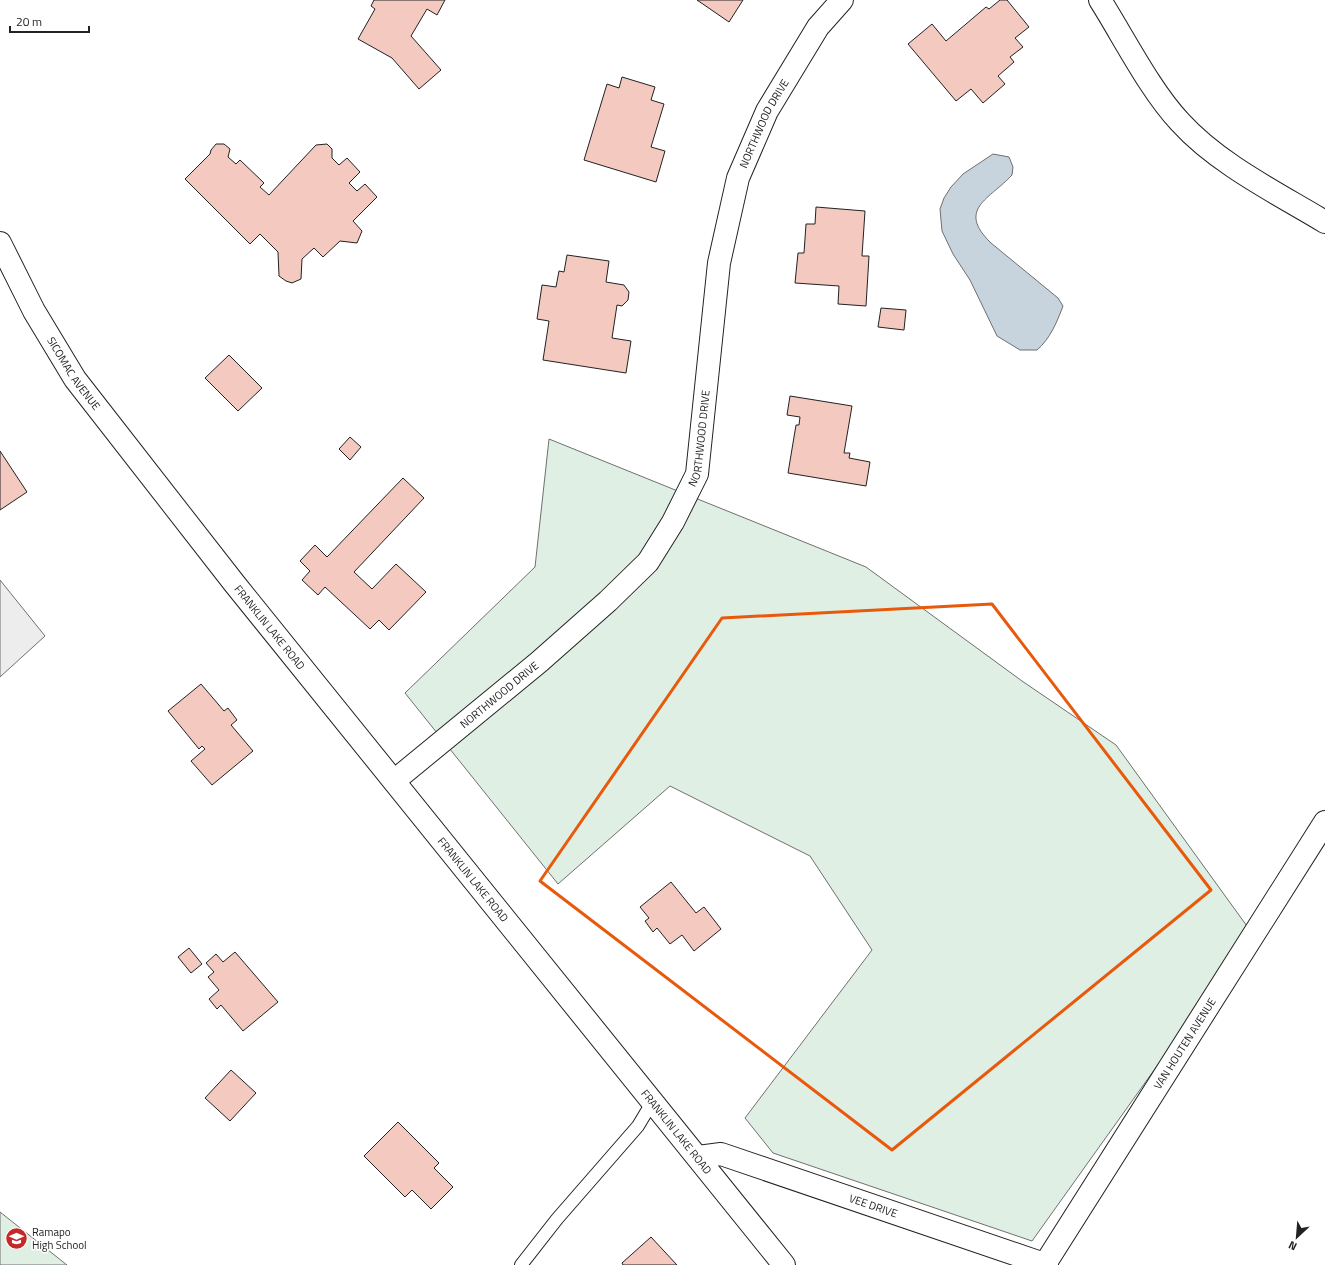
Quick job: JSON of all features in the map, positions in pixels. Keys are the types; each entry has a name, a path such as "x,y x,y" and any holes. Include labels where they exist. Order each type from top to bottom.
{"street":[{"name":"NORTHWOOD DRIVE","path":"394,781 538,662 608,601 648,562 673,522 697,474 719,263 738,178 767,111 818,26 842,0"},
{"path":"1100,0 1160,97 1180,123 1221,158 1325,222"},
{"name":"SICOMAC AVENUE","path":"0,243 34,311 75,379 164,493"},
{"name":"FRANKLIN LAKE ROAD","path":"164,493 784,1265"},
{"name":"VAN HOUTEN AVENUE","path":"1046,1265 1325,822"},
{"name":"VEE DRIVE","path":"698,1157 721,1154 1046,1265"}],"lane":[{"path":"521,1265 557,1219 638,1126 653,1102"}],"highlighted area":[{"path":"992,604 1211,890 892,1150 540,881 722,618"}],"green space":[{"path":"549,439 866,567 1022,681 1116,745 1252,933 1032,1241 773,1153 745,1118 872,950 810,856 670,786 558,884 405,693 535,567"},
{"name":"Ramapo High School","path":"0,1212 67,1265 0,1265"}],"shaded area":[{"path":"993,154 1009,157 1013,167 1012,175 980,205 976,213 976,221 981,231 991,243 1058,298 1063,306 1056,324 1042,346 1037,350 1020,350 997,336 970,280 953,254 942,231 940,209 944,198 951,187 963,174"},
{"path":"0,580 45,636 0,677"}],"building":[{"path":"374,0 445,0 437,15 427,9 411,36 441,70 419,89 392,58 358,39 375,9 371,6"},
{"path":"697,0 743,0 729,22"},
{"path":"1000,0 1007,0 1029,27 1015,38 1023,47 1010,57 1014,62 998,76 1005,84 983,103 971,89 956,101 908,44 932,24 946,41 986,7 989,9"},
{"path":"622,77 655,87 651,100 664,104 651,147 665,151 656,182 584,160 607,84 619,88"},
{"path":"216,144 224,144 230,149 228,157 236,164 240,160 264,183 260,187 269,195 316,145 327,144 332,149 332,158 339,165 347,158 360,172 349,183 357,191 365,184 377,197 353,221 362,231 357,243 340,241 323,257 314,248 302,259 301,279 292,283 286,281 279,276 278,252 260,234 250,244 185,179 210,154 211,150"},
{"path":"816,207 865,211 862,256 869,256 866,306 838,304 839,286 795,283 798,253 804,253 806,224 815,224"},
{"path":"567,255 609,261 606,282 624,285 629,292 628,300 622,306 617,305 612,338 631,341 626,373 543,360 549,321 537,319 542,285 556,287 559,271 564,272"},
{"path":"881,308 906,310 904,330 878,327"},
{"path":"229,355 262,388 238,411 205,378"},
{"path":"790,396 852,406 844,453 850,453 849,458 870,462 866,486 788,473 796,425 799,425 800,417 787,415"},
{"path":"350,437 361,447 350,460 339,449"},
{"path":"0,451 27,492 0,510"},
{"path":"403,478 424,498 354,572 372,589 396,564 426,592 389,630 379,620 370,629 325,587 318,595 302,580 310,571 300,561 315,545 327,557"},
{"path":"201,684 224,711 228,708 237,720 231,725 253,751 212,785 191,761 205,749 202,746 199,749 168,711"},
{"path":"671,882 696,913 704,907 721,929 694,951 682,935 670,944 657,928 653,932 645,921 649,918 640,907"},
{"path":"189,948 202,964 191,973 178,957"},
{"path":"235,952 278,1002 243,1031 221,1005 217,1009 209,999 219,990 208,977 214,972 206,963 216,954 223,962"},
{"path":"231,1070 256,1093 230,1121 205,1098"},
{"path":"398,1122 439,1163 434,1168 453,1187 431,1209 412,1190 405,1197 364,1156"},
{"path":"651,1237 677,1265 623,1265 622,1263"}],"place":[{"name":"Ramapo High School","path":"17,1238"}]}
